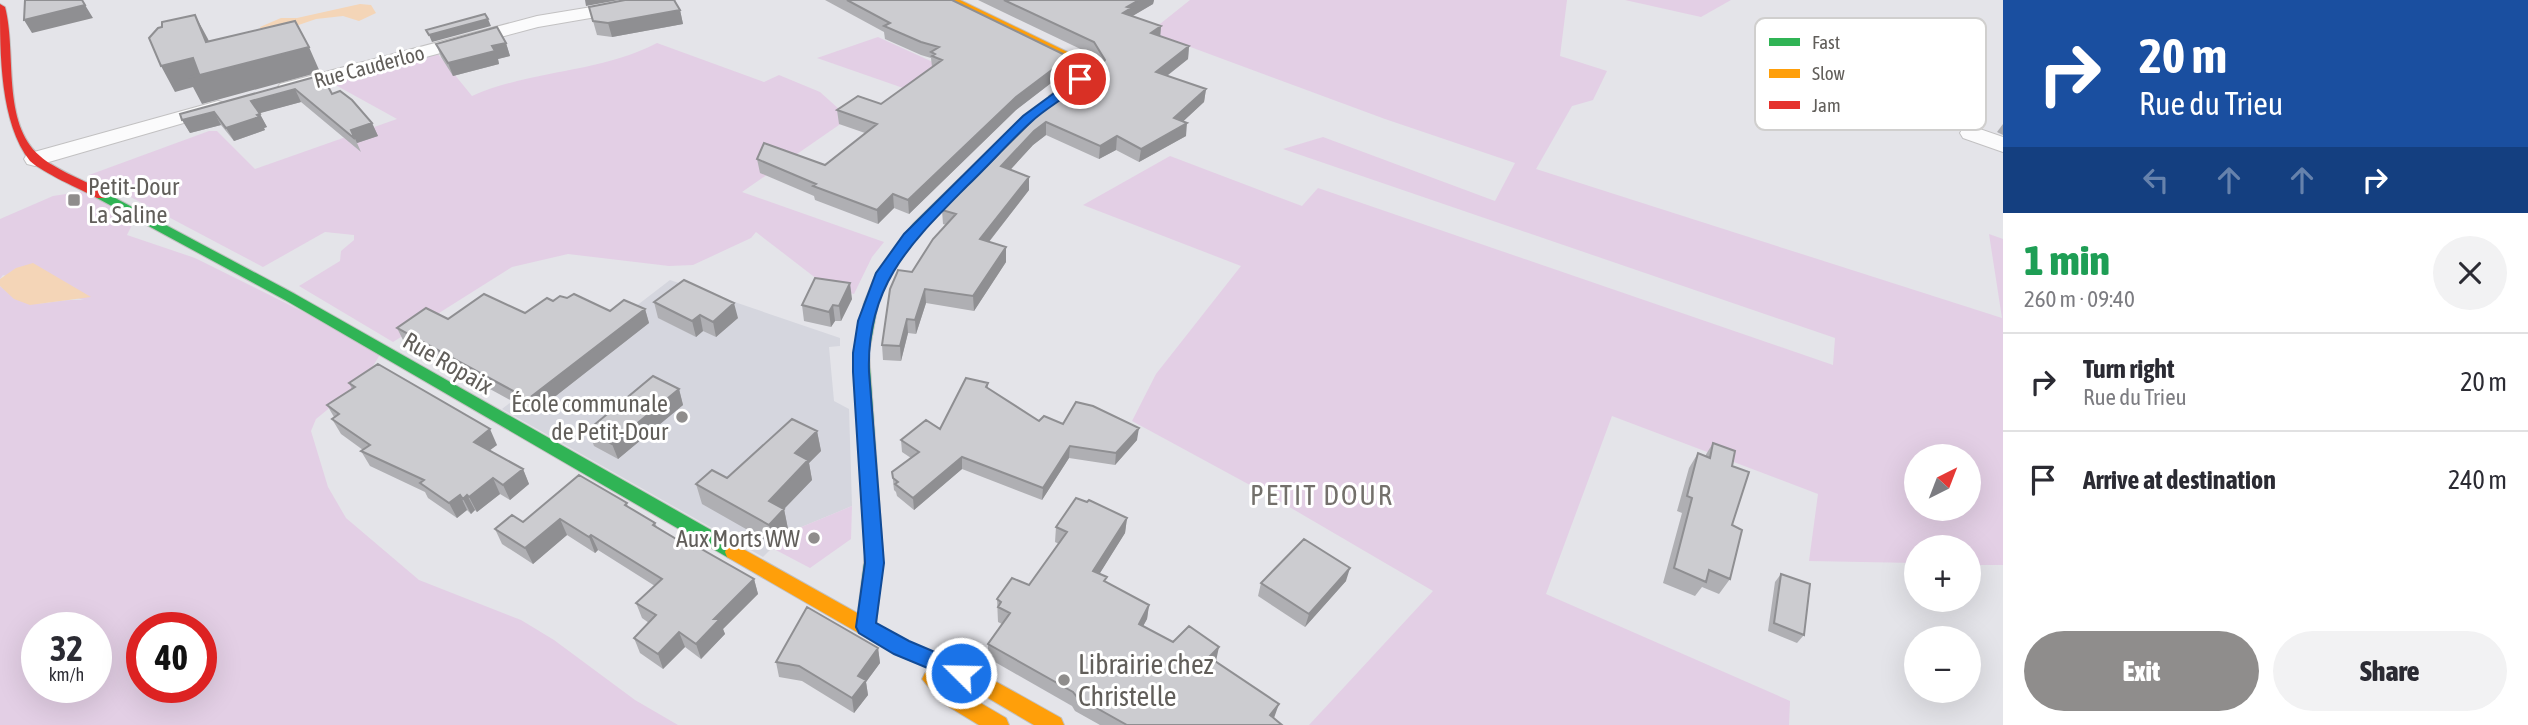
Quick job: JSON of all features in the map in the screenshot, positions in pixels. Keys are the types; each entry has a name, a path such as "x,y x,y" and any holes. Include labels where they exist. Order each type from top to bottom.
{"street":[{"name":"Rue Cauderloo","path":"274,92 537,22 666,0"},
{"path":"866,627 874,563 861,353 871,303 883,273 918,227 1028,118 1088,72 1082,63 952,0"},
{"path":"0,7 6,28 8,112 14,133 35,159 235,102"},
{"path":"1971,133 2003,145"},
{"name":"Rue Ropaix","path":"35,159 138,213 141,225 195,258 262,293 290,296 902,648 961,673 1054,725"},
{"path":"902,648 948,695 998,725"}],"shaded area":[{"path":"1190,0 1567,0 1560,56 1607,71 1593,100 1572,106 1536,169 2002,318 1989,234 2003,239 2003,565 1981,565 1981,535 1904,535 1904,563 1809,561 1818,494 1612,416 1546,594 1790,701 1789,725 1309,725 1433,591 1274,498 1132,421 1156,374 1241,266 1083,205 1170,156 1302,206 1318,188 1833,365 1835,338 1283,149 1323,137 1495,201 1515,163 1385,119 1150,32"},
{"path":"1625,0 1731,0 1701,17"},
{"path":"360,4 371,5 376,13 359,21 343,16 316,19 284,30 261,30 260,27 281,18 297,18"},
{"path":"878,37 959,74 926,96 817,58"},
{"path":"657,43 764,82 779,75 820,92 849,118 742,192 884,242 872,257 854,294 826,286 756,232 751,238 693,265 669,266 568,254 512,267 393,342 299,286 340,261 341,251 354,240 354,235 325,232 263,267 89,175 209,131 217,131 255,169 397,119 330,82 437,53 472,96 517,81 612,60"},
{"path":"92,190 138,213 127,235 195,258 382,351 366,378 316,419 311,431 328,487 346,518 419,580 521,620 554,640 635,700 678,725 0,725 0,286 11,295 31,303 84,300 3,275 0,279 0,219 53,196"},
{"path":"33,263 91,297 30,305 14,299 0,286 0,279 16,268"},
{"name":"École communale de Petit-Dour","path":"670,280 840,338 840,346 829,347 834,401 849,409 852,506 787,533 763,557 502,409"},
{"path":"852,506 851,539 810,568 772,548 787,533"}],"building":[{"path":"25,0 82,0 85,5 24,20"},
{"path":"625,0 674,0 680,10 608,23 593,21 589,7"},
{"path":"847,0 952,0 1069,57 1016,97 908,200 893,194 877,210 813,186 816,184 757,159 764,143 825,165 877,124 837,110 858,96 881,104 942,60 932,56 935,54 931,52 939,47 884,26 890,23"},
{"path":"1004,0 1139,0 1127,7 1131,8 1123,13 1161,26 1151,33 1189,46 1156,72 1206,89 1174,118 1187,123 1141,149 1117,136 1100,146 1046,122 1034,131 1001,166 1029,177 980,239 1006,247 973,296 925,289 915,320 907,319 900,346 882,345 890,289 898,270 912,272 933,239 956,214 942,210 1040,113 1100,67 1105,60 1094,42"},
{"path":"485,14 488,19 429,35 426,30"},
{"path":"195,15 206,42 295,21 309,47 188,78 199,74 193,58 161,66 149,38 162,27 162,22"},
{"path":"497,27 506,43 492,46 495,51 448,63 436,44"},
{"path":"322,75 332,94 340,91 352,100 372,123 351,130 355,139 295,89 251,101 260,114 257,115 259,117 226,128 214,112 182,120 180,114"},
{"path":"815,278 850,283 839,306 833,305 829,312 802,305"},
{"path":"684,280 734,303 713,322 700,315 692,321 654,302"},
{"path":"484,294 525,313 547,298 553,301 560,296 567,298 574,294 610,311 624,300 645,309 528,399 397,328 426,308 448,319"},
{"path":"378,364 490,429 474,442 523,469 503,485 493,478 469,497 467,495 463,499 460,495 449,503 420,483 424,480 361,451 370,445 332,419 339,414 327,405 355,387 349,383"},
{"path":"653,376 679,389 612,444 588,430"},
{"path":"966,378 988,383 986,387 1039,421 1044,416 1063,424 1076,402 1093,406 1139,428 1116,453 1070,446 1043,488 962,457 913,498 895,484 898,482 893,478 892,472 919,452 901,440 926,420 940,429"},
{"path":"792,419 817,431 795,453 808,460 769,501 784,509 769,525 696,484 712,470 727,478"},
{"path":"1713,443 1735,451 1732,466 1749,472 1732,525 1742,530 1730,579 1709,570 1706,582 1674,568 1692,498 1687,496 1698,453 1710,458"},
{"path":"579,475 627,503 625,505 655,523 653,525 693,549 696,546 754,579 714,619 720,619 696,644 679,632 658,654 634,638 656,615 636,603 662,579 591,535 589,537 560,519 525,548 495,529 512,515 523,522"},
{"path":"1076,498 1087,502 1089,500 1127,518 1093,571 1107,577 1104,581 1149,605 1139,624 1173,642 1189,626 1219,647 1209,657 1279,704 1270,715 1282,725 1127,725 988,644 1010,613 998,607 1001,602 997,599 1012,578 1029,585 1067,532 1056,527"},
{"path":"1304,539 1350,568 1309,614 1261,583"},
{"path":"1781,574 1810,584 1804,635 1774,623"},
{"path":"807,607 878,648 858,676 866,680 852,698 799,666 776,662"}],"traffic: fast":[{"path":"866,627 874,555 861,353 871,303 883,273 918,227 1028,118 1053,98"},
{"path":"102,195 290,297 734,552"}],"traffic: slow":[{"path":"952,0 1082,63 1088,72 1053,98"},
{"path":"734,552 902,648 961,672 1053,725"},
{"path":"932,679 948,695 998,725"}],"traffic: jam":[{"path":"0,7 5,27 8,103 16,131 35,159 102,195"}],"place":[{"name":"Petit-Dour La Saline","path":"74,200"},
{"name":"École communale de Petit-Dour","path":"682,417"},
{"name":"Aux Morts WW","path":"814,538"},
{"name":"Librairie chez Christelle","path":"1064,680"}],"district":[{"name":"PETIT DOUR","path":"1322,495"}],"route":[{"path":"961,673 902,648 866,627 874,563 861,372 866,321 883,273 909,237 1028,118 1080,79"}]}
